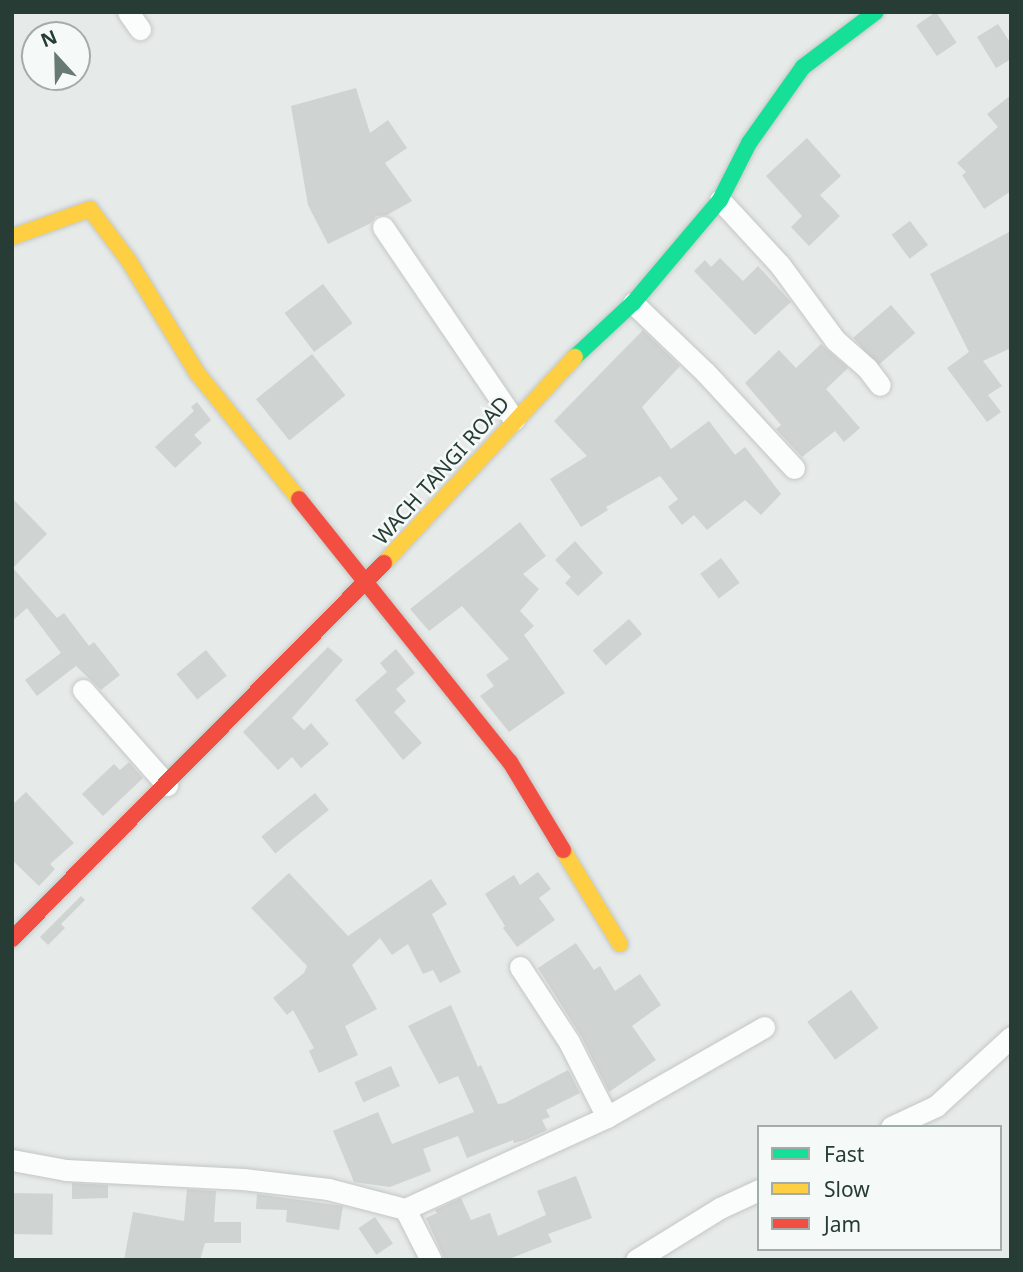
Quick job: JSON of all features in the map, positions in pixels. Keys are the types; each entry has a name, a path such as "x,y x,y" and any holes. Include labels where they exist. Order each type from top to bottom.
{"main road":[{"name":"WACH TANGI ROAD","path":"12,940 367,582 577,354 633,303 720,200 749,143 803,67 876,12"},
{"path":"12,237 90,209 129,261 197,373 510,762 620,944"}],"street":[{"path":"720,200 780,265 835,340 867,368 880,385"},
{"path":"383,227 514,420"},
{"path":"633,303 705,372 794,468"},
{"path":"83,690 167,785"},
{"path":"520,967 569,1042 607,1117"},
{"path":"12,1160 66,1170 243,1179 316,1187 405,1209 607,1117 764,1027"},
{"path":"895,1125 936,1106 1011,1037"},
{"path":"636,1260 720,1208 757,1190"},
{"path":"405,1209 432,1260"}],"building":[{"path":"936,12 957,43 937,56 916,25"},
{"path":"998,24 1011,44 1011,59 996,68 977,37"},
{"path":"356,88 370,133 388,120 407,148 385,163 412,201 387,215 376,216 371,223 328,244 308,205 291,106"},
{"path":"1011,95 1011,191 984,209 962,175 966,172 957,163 998,127 987,114"},
{"path":"807,138 841,176 820,195 840,216 809,246 791,227 802,216 766,176"},
{"path":"910,221 928,245 910,259 892,235"},
{"path":"1011,231 1011,348 983,361 1002,386 988,395 1001,412 987,422 947,368 969,352 930,274"},
{"path":"720,258 743,281 758,266 791,302 755,335 694,271 705,260 711,267"},
{"path":"323,284 352,323 314,352 285,313"},
{"path":"891,305 915,333 878,366 853,338"},
{"path":"643,330 680,366 642,407 671,449 709,421 735,455 745,447 781,494 761,515 745,500 707,530 694,515 682,525 668,507 678,499 660,476 606,507 608,510 581,527 550,479 587,456 554,421"},
{"path":"821,344 848,368 826,389 860,428 844,442 835,431 802,457 776,429 781,425 745,383 779,350 796,368"},
{"path":"312,354 345,395 289,440 256,399"},
{"path":"197,402 211,420 194,435 202,443 175,468 155,447 194,411 191,407"},
{"path":"455,448 460,454 432,484 425,476"},
{"path":"12,498 47,534 13,568 57,618 64,613 89,646 94,642 120,675 101,690 76,666 37,696 25,680 61,653 27,608 12,621"},
{"path":"520,522 546,556 523,574 539,589 520,611 534,626 524,635 565,693 509,732 480,696 494,686 486,675 509,659 462,606 429,631 410,609"},
{"path":"575,541 603,573 578,596 565,583 571,577 555,560"},
{"path":"721,558 740,583 719,598 700,574"},
{"path":"629,619 642,634 606,666 593,650"},
{"path":"328,647 343,660 292,718 304,730 311,723 329,744 301,768 292,757 278,770 243,732"},
{"path":"396,649 415,673 396,689 406,701 394,712 422,743 403,760 355,700 387,672 380,663"},
{"path":"206,650 227,676 197,700 176,674"},
{"path":"129,762 143,778 103,816 82,794 114,764 120,770"},
{"path":"26,792 74,843 50,864 55,869 39,886 12,860 12,805"},
{"path":"315,793 329,810 275,854 261,836"},
{"path":"538,872 551,889 539,898 555,920 517,947 503,928 505,926 485,894 514,875 520,885"},
{"path":"289,873 348,936 431,879 447,904 432,914 461,972 440,983 433,970 423,974 408,944 392,955 380,938 352,965 377,1009 345,1026 358,1055 319,1073 309,1051 314,1048 293,1010 287,1015 273,998 304,973 307,966 251,908"},
{"path":"81,896 85,900 61,924 65,928 48,945 40,937"},
{"path":"576,943 594,970 600,966 615,991 640,974 661,1005 632,1026 656,1060 609,1092 581,1036 538,968"},
{"path":"851,990 879,1028 835,1060 807,1022"},
{"path":"451,1005 478,1067 481,1065 498,1104 505,1103 568,1070 580,1093 546,1110 550,1117 542,1120 547,1130 525,1140 514,1143 513,1140 467,1158 458,1136 423,1149 431,1171 390,1187 354,1182 333,1131 378,1112 392,1144 474,1112 458,1076 439,1084 408,1026"},
{"path":"391,1066 400,1086 363,1102 354,1082"},
{"path":"576,1176 592,1218 548,1234 552,1242 507,1260 445,1260 426,1218 437,1213 435,1210 461,1198 471,1220 490,1213 498,1236 546,1215 537,1191"},
{"path":"72,1183 108,1185 108,1198 72,1199"},
{"path":"187,1189 216,1191 214,1222 241,1222 241,1243 205,1243 200,1260 124,1260 133,1212 184,1221"},
{"path":"12,1193 53,1194 52,1235 12,1234"},
{"path":"257,1194 343,1206 339,1230 286,1222 287,1210 256,1209"},
{"path":"375,1217 393,1244 376,1255 358,1228"}],"traffic: fast":[{"path":"575,357 633,303 720,200 749,143 803,67 876,12"}],"traffic: slow":[{"path":"12,237 90,209 129,261 197,373 299,499"},
{"path":"384,563 575,357"},
{"path":"563,850 620,944"}],"traffic: jam":[{"path":"299,499 510,762 563,850"},
{"path":"12,939 384,563"}]}
